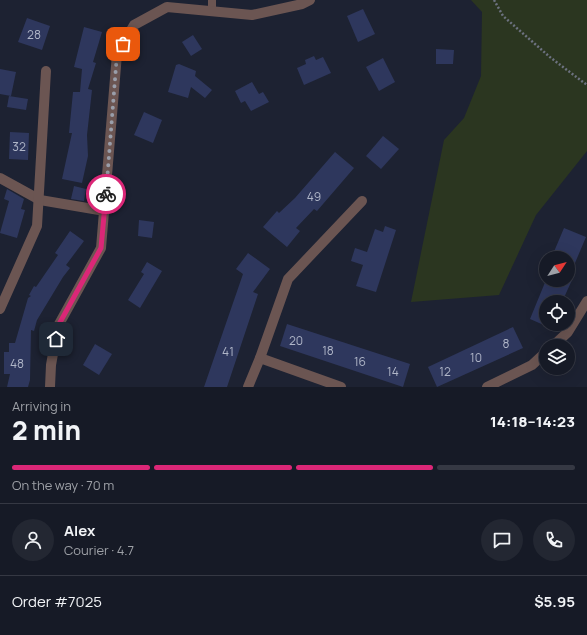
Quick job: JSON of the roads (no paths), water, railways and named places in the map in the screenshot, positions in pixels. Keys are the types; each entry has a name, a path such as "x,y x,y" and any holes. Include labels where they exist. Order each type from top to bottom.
{"street":[{"path":"50,387 51,365 58,326 101,248 117,54 134,25 167,7 252,15 302,4 310,0"},
{"path":"0,309 37,226 40,200 46,71"},
{"path":"0,178 40,200 105,211"},
{"path":"248,387 288,279 362,201"},
{"path":"560,339 568,332 587,301"},
{"path":"260,358 341,387"},
{"path":"487,387 532,365 539,358"}],"lane":[{"path":"212,0 212,12"}]}
